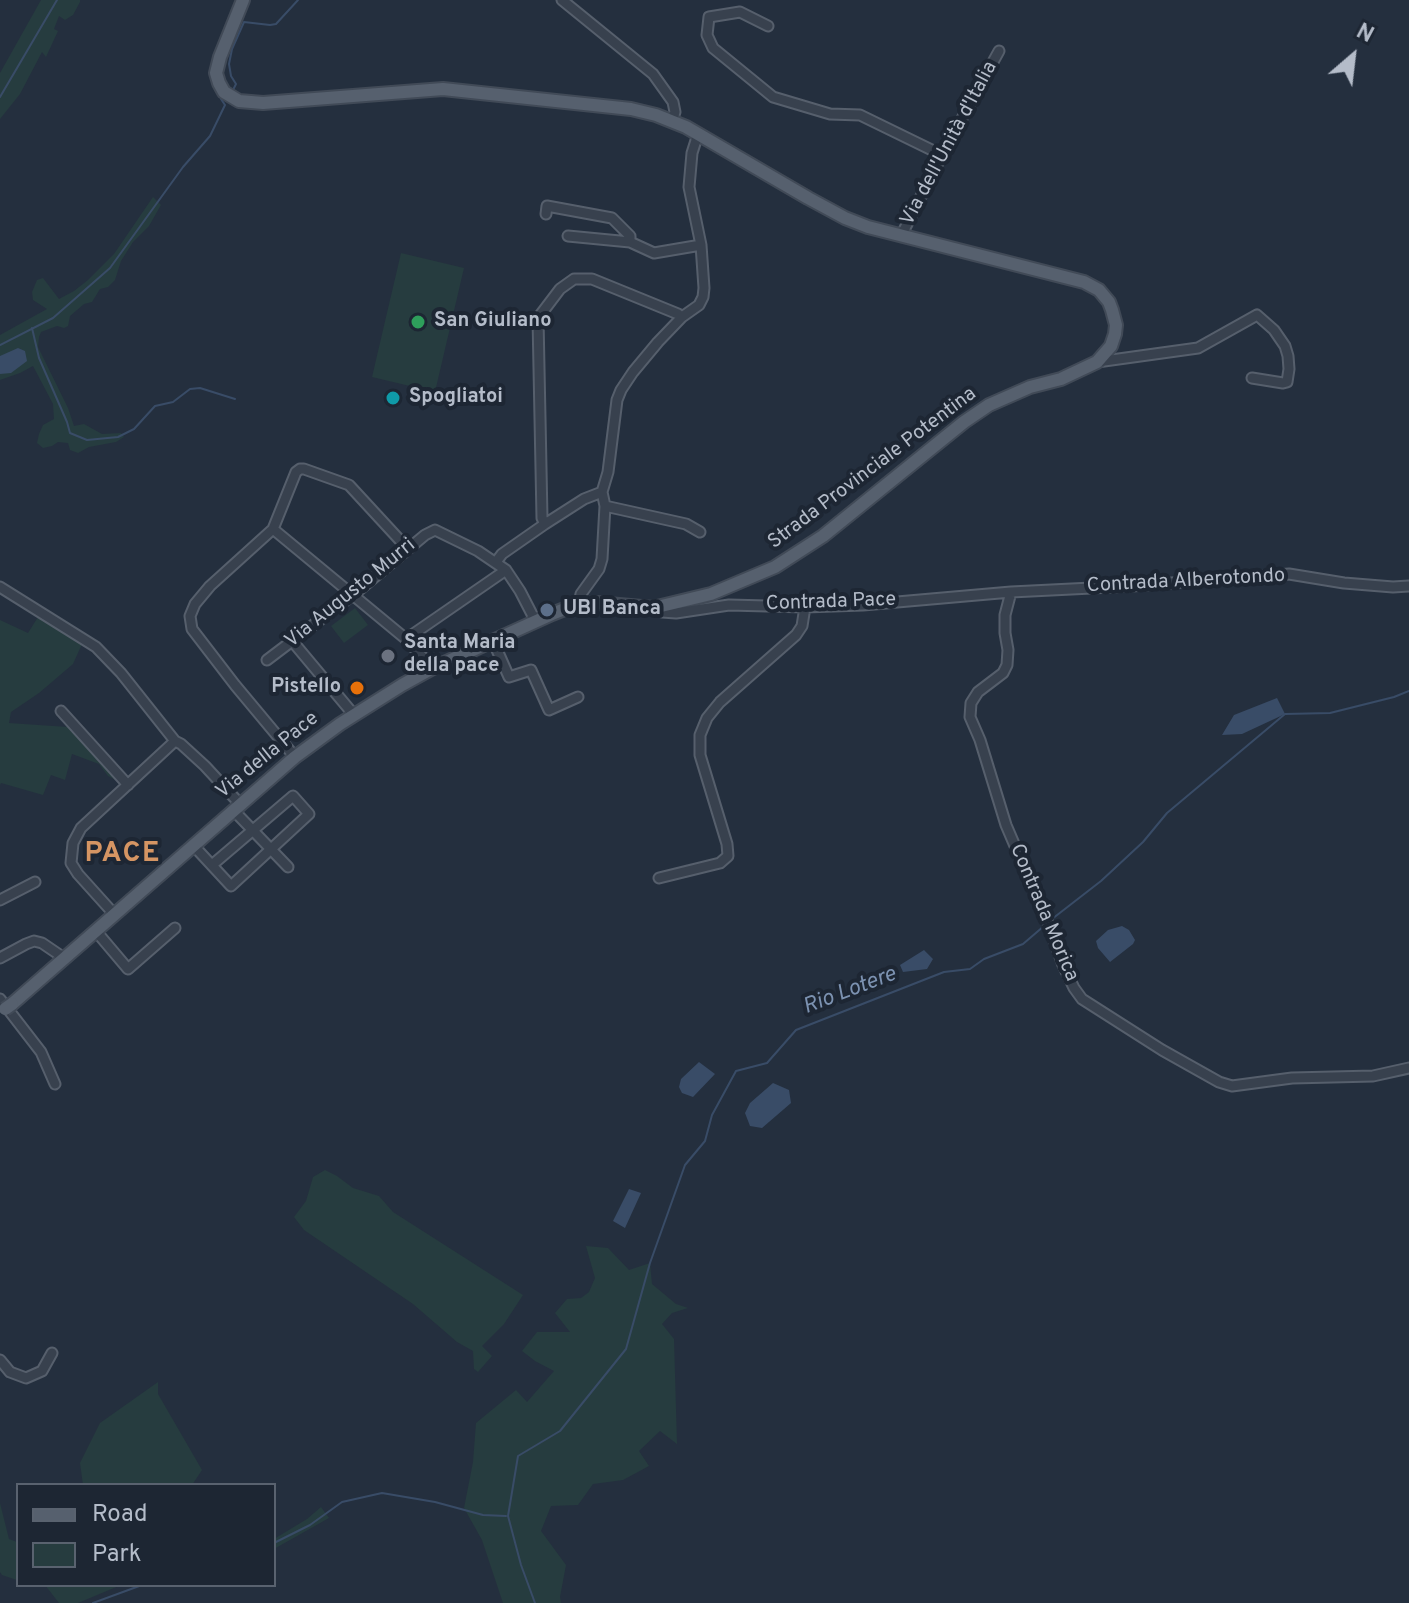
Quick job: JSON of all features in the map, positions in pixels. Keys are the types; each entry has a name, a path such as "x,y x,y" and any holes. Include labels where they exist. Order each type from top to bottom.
{"main road":[{"path":"243,0 216,73 224,92 239,101 263,103 443,89 631,109 672,121 845,218 901,236 1071,279 1099,290 1109,302 1116,325 1111,346 1097,362"},
{"name":"Strada Provinciale Potentina","path":"653,608 711,594 775,567 823,536 939,441 989,405 1030,387 1061,379 1097,362"},
{"name":"Via della Pace","path":"4,1006 193,845 239,810 295,757 354,715 431,669 579,604 653,608"}],"street":[{"path":"562,0 653,74 673,102 675,112 672,121"},
{"path":"768,26 740,12 709,17 707,35 713,48 773,97 830,114 860,115 942,155"},
{"name":"Via dell'Unità d'Italia","path":"901,236 999,51"},
{"path":"579,604 581,594 601,565 605,506 602,492 608,472 614,410 621,390 658,342 682,317 699,305 703,297 701,245 689,187 692,153 698,134"},
{"path":"546,214 547,206 612,218 630,236 630,242"},
{"path":"568,236 630,242 654,253 701,245"},
{"path":"545,524 542,518 538,318 560,289 574,279 592,279 682,317"},
{"path":"1097,362 1198,348 1257,315 1274,330 1285,346 1289,369 1287,382 1283,383 1252,378"},
{"path":"295,757 192,629 190,616 195,604 273,529 296,472 300,469 349,485 408,549"},
{"path":"536,622 506,570 496,562 502,554 545,524 584,499 602,492"},
{"path":"605,506 686,524 700,532"},
{"path":"273,529 406,639 431,669"},
{"name":"Via Augusto Murri","path":"267,660 435,530 496,562"},
{"path":"406,639 506,570"},
{"name":"Contrada Alberotondo","path":"1011,592 1289,574 1344,583 1409,586"},
{"path":"0,587 96,647 121,673 175,741 205,766 252,830 288,867"},
{"name":"Contrada Pace","path":"653,608 676,613 729,605 863,605 1011,592"},
{"name":"Contrada Morica","path":"1011,592 1005,615 1007,665 1003,673 978,692 971,703 970,717 1006,825 1063,965 1082,999 1162,1050 1232,1086 1292,1078 1373,1076 1409,1068"},
{"path":"659,878 720,863 728,856 700,755 700,735 707,718 720,702 796,635 802,626 805,607"},
{"path":"493,641 509,677 531,670 549,710 578,697"},
{"path":"293,642 354,715"},
{"path":"61,711 128,785"},
{"path":"114,914 71,863 73,843 81,828 175,741"},
{"path":"193,845 231,886 309,814 293,796 212,865"},
{"path":"0,900 35,882"},
{"path":"95,930 128,969 175,928"},
{"path":"0,958 34,941 64,958"},
{"path":"4,1006 41,1052 55,1084"},
{"path":"0,1360 10,1372 26,1378 42,1371 52,1353"}],"green space":[{"path":"41,0 80,2 73,15 65,20 59,16 54,29 58,31 46,57 42,52 20,94 0,119 0,73"},
{"path":"153,197 161,205 149,226 133,242 121,261 115,280 108,287 100,289 92,302 84,304 70,316 68,326 41,332 39,337 38,347 74,426 84,424 102,434 121,433 124,437 78,453 70,450 68,443 58,442 43,448 37,443 39,434 43,425 54,419 53,404 33,366 0,380 0,335 47,309 33,300 32,292 37,280 43,278 59,299 88,280 114,254"},
{"name":"San Giuliano","path":"401,253 464,268 435,392 372,377"},
{"path":"355,608 368,625 344,643 331,626"},
{"path":"38,617 82,644 73,664 11,712 9,723 68,727 118,781 108,776 99,764 72,754 65,780 51,775 43,795 0,785 0,620 28,633"},
{"path":"325,1170 353,1188 379,1196 393,1212 523,1295 504,1324 482,1346 492,1356 478,1372 474,1369 473,1351 457,1342 413,1304 304,1230 294,1217 306,1201 313,1177"},
{"path":"586,1246 608,1248 629,1270 650,1263 652,1284 676,1304 688,1308 672,1313 662,1324 674,1339 677,1444 660,1431 639,1451 649,1466 623,1480 593,1484 578,1505 551,1506 541,1531 566,1565 561,1603 503,1603 482,1540 464,1508 473,1462 476,1423 516,1390 527,1402 554,1371 522,1351 537,1332 570,1332 555,1313 567,1299 581,1298 589,1292 595,1278"},
{"path":"158,1382 158,1394 202,1470 193,1483 83,1483 80,1463 100,1423"},
{"path":"0,1503 9,1539 16,1542 16,1580 0,1572"},
{"path":"321,1507 329,1518 276,1548 276,1538"},
{"path":"47,1587 116,1587 78,1603 59,1603"}],"water":[{"path":"18,348 25,351 27,361 11,373 0,374 0,356"},
{"path":"1277,698 1285,714 1242,734 1222,735 1234,715"},
{"path":"1122,926 1129,930 1135,940 1110,962 1096,941 1108,930"},
{"path":"924,950 933,959 927,969 903,972 900,965"},
{"path":"699,1062 715,1074 693,1097 682,1093 679,1087 681,1079"},
{"path":"773,1083 789,1090 791,1103 762,1128 750,1126 745,1113 750,1103"},
{"path":"629,1189 641,1193 625,1228 613,1221"}],"waterway":[{"path":"0,97 57,0"},
{"path":"233,90 236,84 229,64 244,22 276,24 298,0"},
{"path":"0,345 53,318 110,268 183,167 210,136 225,105 221,99"},
{"path":"32,328 39,358 70,433 87,440 118,437 134,429 155,406 173,402 190,389 200,388 235,399"},
{"name":"Rio Lotere","path":"1052,919 1101,881 1143,842 1167,813 1285,714 1330,713 1409,691"},
{"name":"Rio Lotere","path":"535,1603 508,1516 518,1456 560,1431 626,1349 650,1263 685,1165 705,1141 712,1115 736,1071 767,1063 796,1030 944,972 970,969 984,959 1023,944 1044,926"},
{"path":"276,1542 310,1525 342,1502 382,1493 435,1502 483,1515 506,1516"},
{"path":"93,1603 137,1587"}],"place":[{"name":"San Giuliano","path":"418,322"},
{"name":"Spogliatoi","path":"393,398"},
{"name":"UBI Banca","path":"547,610"},
{"name":"Santa Maria della pace","path":"388,656"},
{"name":"Pistello","path":"357,688"}],"district":[{"name":"PACE","path":"123,855"}]}
